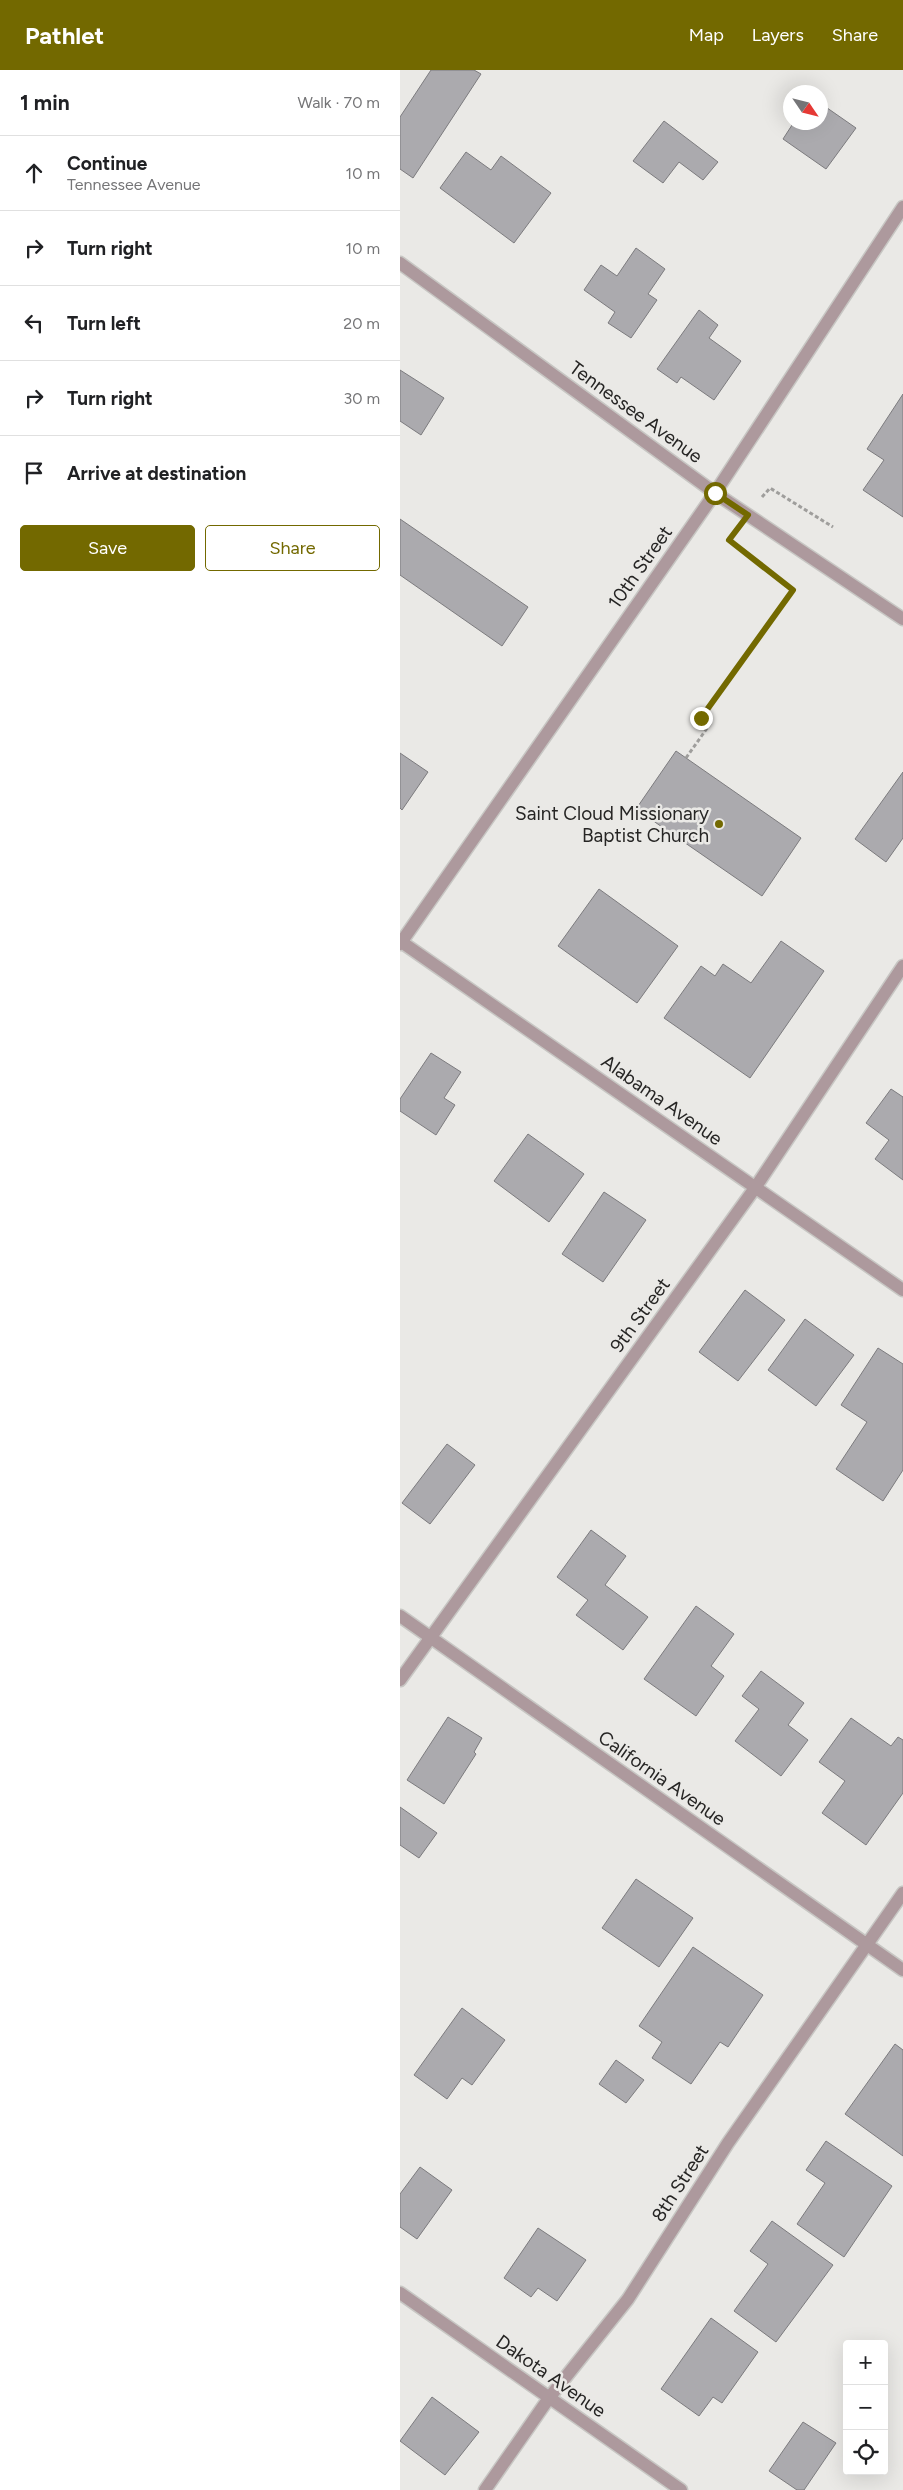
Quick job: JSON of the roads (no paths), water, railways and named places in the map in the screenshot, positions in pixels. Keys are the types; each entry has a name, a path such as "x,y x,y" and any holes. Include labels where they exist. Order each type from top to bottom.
{"street":[{"name":"10th Street","path":"400,942 715,493 903,207"},
{"name":"Tennessee Avenue","path":"400,263 715,493 903,619"},
{"name":"Alabama Avenue","path":"400,942 903,1290"},
{"name":"9th Street","path":"400,1680 754,1188 903,966"},
{"name":"California Avenue","path":"400,1616 903,1970"},
{"name":"8th Street","path":"485,2490 549,2398 628,2299 728,2143 903,1893"},
{"name":"Dakota Avenue","path":"400,2293 681,2490"}],"place":[{"name":"Saint Cloud Missionary Baptist Church","path":"719,824"}]}
